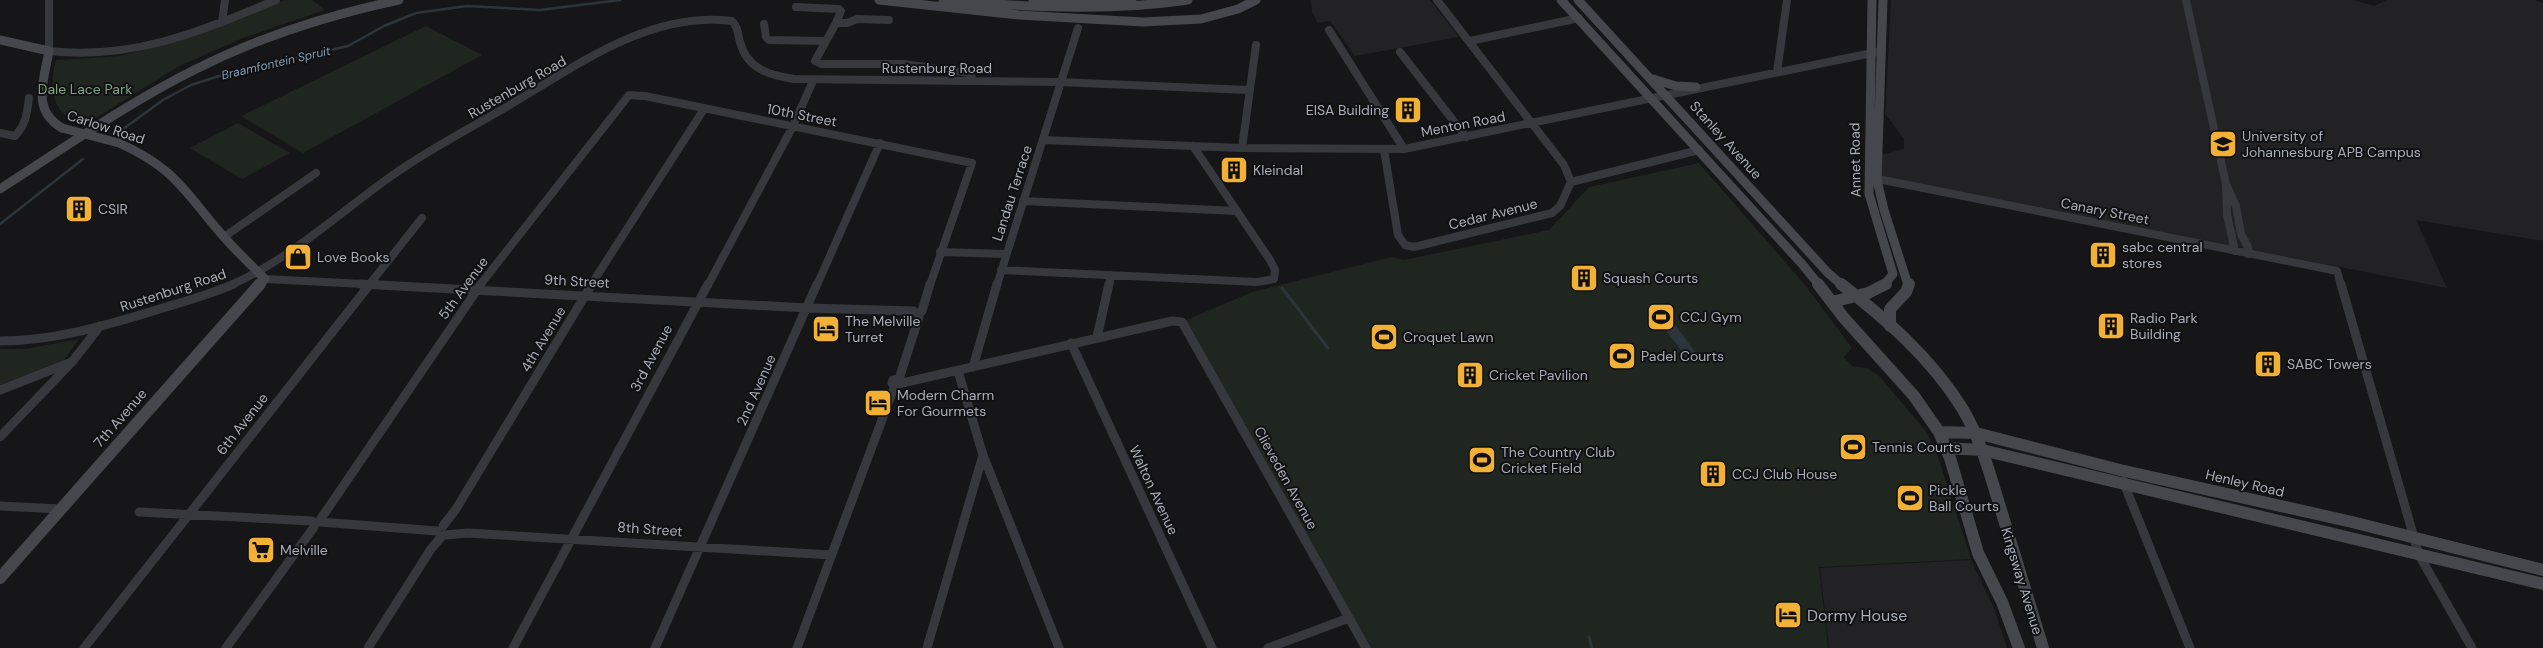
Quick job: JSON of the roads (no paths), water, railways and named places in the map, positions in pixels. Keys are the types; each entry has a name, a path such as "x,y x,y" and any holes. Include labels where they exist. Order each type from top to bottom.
{"main road":[{"path":"0,189 150,94 214,60 306,24 398,0"},
{"path":"879,0 1023,17 1172,22 1218,16 1256,0"},
{"path":"943,0 1092,10 1141,8 1188,0"},
{"path":"1033,0 1079,2 1132,0"},
{"name":"Stanley Avenue","path":"1562,0 1802,264 1832,302"},
{"name":"Stanley Avenue","path":"1579,0 1828,274 1855,294"},
{"name":"Annet Road","path":"1832,302 1855,294 1883,288 1890,282 1893,274 1871,206 1876,52 1872,0"},
{"name":"Annet Road","path":"1876,52 1883,0"},
{"path":"0,40 49,51"},
{"name":"Carlow Road","path":"49,51 42,106 48,120 62,128 119,143 146,155 167,170 182,184 224,237 261,276"},
{"path":"1651,78 1676,86 1696,88"},
{"name":"Annet Road","path":"1873,178 1908,279 1906,292 1890,309 1890,326"},
{"name":"7th Avenue","path":"0,578 261,276"},
{"name":"Kingsway Avenue","path":"1855,294 1946,382 1976,433 2043,648"},
{"name":"Kingsway Avenue","path":"1832,302 1904,383 1939,432 1946,448 1978,553 2002,602 2019,648"},
{"name":"Henley Road","path":"1939,432 1976,433 2120,470 2543,570"},
{"path":"1946,448 1982,450 2543,584"}],"street":[{"name":"Carlow Road","path":"49,0 49,51"},
{"path":"222,22 225,0"},
{"path":"49,51 78,54 120,53 222,22 276,0"},
{"path":"1437,0 1564,165 1571,182 1699,150"},
{"path":"1777,72 1787,0"},
{"path":"2186,0 2226,184 2227,215 2236,251"},
{"path":"796,7 838,8 841,11 815,58 817,62 903,64 922,68 962,70 971,73 972,80"},
{"path":"1470,41 1579,18"},
{"path":"836,23 847,23 857,19 889,20"},
{"name":"Rustenburg Road","path":"0,341 38,339 100,326 261,276 333,222 375,187 408,164 621,41 639,33 716,20 732,21 738,28 742,52 750,64 778,76 814,81 972,80 1059,82"},
{"path":"764,24 766,37 769,40 826,41"},
{"name":"Landau Terrace","path":"973,367 1059,82 1078,28"},
{"path":"1329,30 1404,149"},
{"path":"1242,148 1256,45"},
{"path":"1400,52 1466,137"},
{"name":"Menton Road","path":"1043,140 1242,148 1404,149 1876,52"},
{"name":"3rd Avenue","path":"513,648 696,302 793,126 814,81"},
{"path":"1059,82 1249,90"},
{"name":"10th Street","path":"629,95 645,96 970,162 973,166 940,252"},
{"name":"5th Avenue","path":"226,648 329,504 476,290 629,95"},
{"path":"0,133 15,136 22,129 25,124 29,98"},
{"name":"4th Avenue","path":"368,648 443,531 584,296 704,109"},
{"name":"2nd Avenue","path":"655,648 880,143"},
{"path":"1001,270 1257,282 1274,279 1275,270 1270,260 1193,146"},
{"name":"Cedar Avenue","path":"1384,150 1398,235 1405,245 1414,247 1544,216 1560,206 1571,182"},
{"path":"224,237 316,173"},
{"name":"Canary Street","path":"1873,178 2337,271"},
{"path":"2226,184 2236,206 2241,234 2248,247 2248,254"},
{"path":"1023,201 1237,211"},
{"name":"6th Avenue","path":"84,648 422,218"},
{"path":"797,648 896,382 915,327 916,313 924,302 940,252 1006,254"},
{"path":"2337,271 2419,555 2472,648"},
{"path":"896,382 916,380 958,371 1097,337 1111,275"},
{"name":"9th Street","path":"261,276 368,285 916,313"},
{"name":"Clieveden Avenue","path":"1097,337 1172,321 1182,322 1366,648"},
{"path":"0,437 72,362 100,326"},
{"name":"Walton Avenue","path":"1071,343 1212,648"},
{"path":"0,390 72,362"},
{"path":"958,371 983,455 1059,648"},
{"path":"927,648 983,455"},
{"path":"2120,470 2190,648"},
{"path":"0,506 61,509"},
{"name":"8th Street","path":"139,512 831,554"},
{"path":"1268,648 1349,618"}],"waterway":[{"name":"Braamfontein Spruit","path":"119,132 163,100 191,85 219,76 348,46 384,26 416,13 467,6 540,10 620,0"},
{"name":"Braamfontein Spruit","path":"0,224 83,159"},
{"path":"1282,288 1328,348"},
{"path":"1589,637 1592,648"}],"place":[{"name":"EISA Building","path":"1408,110"},
{"name":"University of Johannesburg APB Campus","path":"2223,144"},
{"name":"Kleindal","path":"1234,170"},
{"name":"CSIR","path":"79,209"},
{"name":"sabc central stores","path":"2103,255"},
{"name":"Love Books","path":"298,257"},
{"name":"Squash Courts","path":"1584,278"},
{"name":"CCJ Gym","path":"1661,317"},
{"name":"Radio Park Building","path":"2111,326"},
{"name":"The Melville Turret","path":"826,329"},
{"name":"Croquet Lawn","path":"1384,337"},
{"name":"Padel Courts","path":"1622,356"},
{"name":"SABC Towers","path":"2268,364"},
{"name":"Cricket Pavilion","path":"1470,375"},
{"name":"Modern Charm For Gourmets","path":"878,403"},
{"name":"Tennis Courts","path":"1853,447"},
{"name":"The Country Club Cricket Field","path":"1482,460"},
{"name":"CCJ Club House","path":"1713,474"},
{"name":"Pickle Ball Courts","path":"1910,498"},
{"name":"Melville","path":"261,550"},
{"name":"Dormy House","path":"1788,615"}],"park label":[{"name":"Dale Lace Park","path":"85,89"}]}
